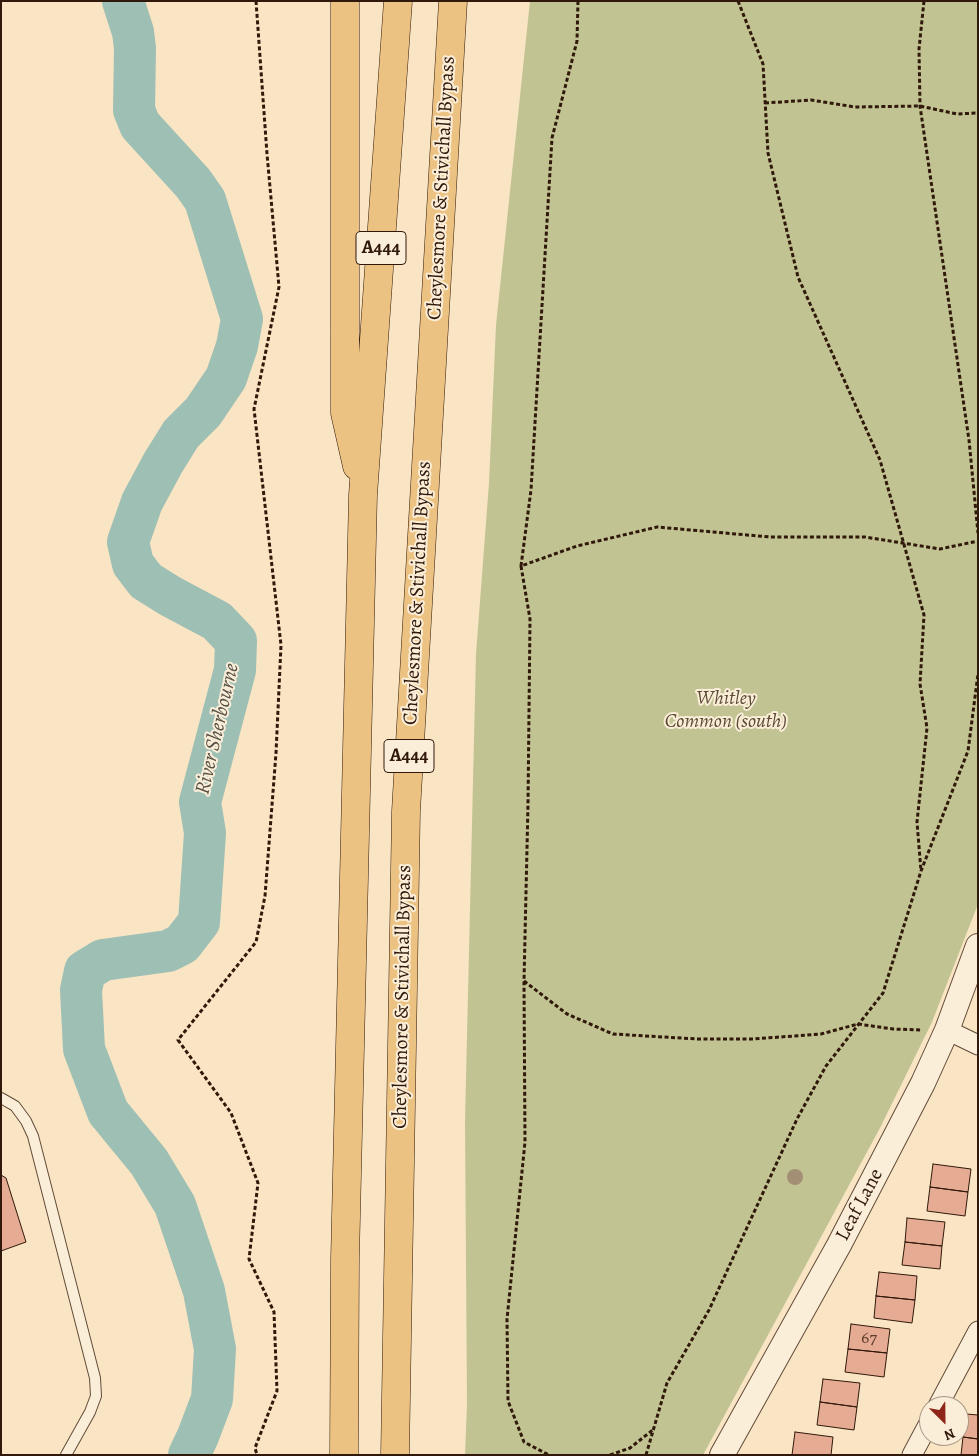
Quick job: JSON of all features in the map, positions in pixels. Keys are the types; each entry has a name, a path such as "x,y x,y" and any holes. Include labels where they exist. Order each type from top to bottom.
{"highway":[{"path":"345,1 345,413 364,495"},
{"name":"A444","path":"344,1455 345,1259 364,495 398,1"},
{"name":"Cheylesmore & Stivichall Bypass","path":"395,1455 406,811 453,1"},
{"path":"450,59 472,1"}],"street":[{"name":"Leaf Lane","path":"722,1455 839,1245 923,1083 946,1030 978,946"},
{"path":"946,1030 978,1045"},
{"path":"943,1396 978,1331"},
{"path":"912,1455 919,1442"}],"lane":[{"path":"1,1098 15,1106 26,1121 33,1136 96,1378 96,1396 90,1412 66,1455"}],"path":[{"path":"256,1 279,287 254,409 281,645 276,753 265,896 256,942 178,1040 231,1113 258,1183 249,1258 274,1312 277,1391 256,1448 257,1455"},
{"path":"549,1455 524,1442 508,1402 507,1319 524,1142 524,981 530,619 521,566 531,490 552,138 576,41 578,1"},
{"path":"738,1 763,64 768,153 798,277 880,460 924,615 920,684 927,728 917,822 921,871"},
{"path":"924,1 919,49 920,106 969,440 978,533"},
{"path":"765,103 810,100 855,107 920,106 957,114 978,114"},
{"path":"521,566 577,546 657,527 770,537 865,537 940,549 978,541"},
{"path":"646,1455 667,1383 709,1310 797,1119 826,1066 883,993 921,871 968,751 978,674"},
{"path":"524,981 567,1014 613,1034 697,1039 753,1039 821,1034 858,1024 893,1029 946,1030"},
{"path":"610,1455 630,1448 654,1428"}],"green space":[{"name":"Whitley Common (south)","path":"530,1 978,1 978,904 932,1022 880,1128 703,1455 465,1455 467,1405 465,1121 476,654 489,483 496,325"}],"building":[{"path":"933,1164 971,1169 968,1192 930,1187"},
{"path":"1,1175 6,1178 26,1242 1,1251"},
{"path":"930,1187 968,1192 965,1216 927,1211"},
{"path":"907,1218 945,1222 942,1246 905,1242"},
{"path":"905,1242 942,1246 940,1269 902,1265"},
{"path":"879,1272 917,1276 915,1300 876,1296"},
{"path":"876,1296 915,1300 912,1323 874,1318"},
{"path":"851,1324 890,1329 887,1353 848,1349"},
{"path":"848,1349 887,1353 884,1377 845,1372"},
{"path":"823,1379 860,1383 857,1407 820,1402"},
{"path":"820,1402 857,1407 854,1430 817,1425"},
{"path":"969,1414 978,1415 978,1439 969,1438"},
{"path":"795,1432 833,1437 831,1455 792,1455"},
{"path":"969,1438 978,1439 978,1455 961,1455 962,1446 969,1446"}],"waterway":[{"name":"River Sherbourne","path":"123,1 133,32 135,48 134,110 140,125 193,183 205,200 242,319 237,346 226,378 203,412 181,434 163,463 142,502 128,542 133,564 146,581 217,621 236,641 235,670 200,802 205,833 199,922 182,944 168,951 103,960 85,971 81,990 84,1049 108,1112 149,1162 175,1205 204,1291 215,1349 212,1399 189,1455"}]}
